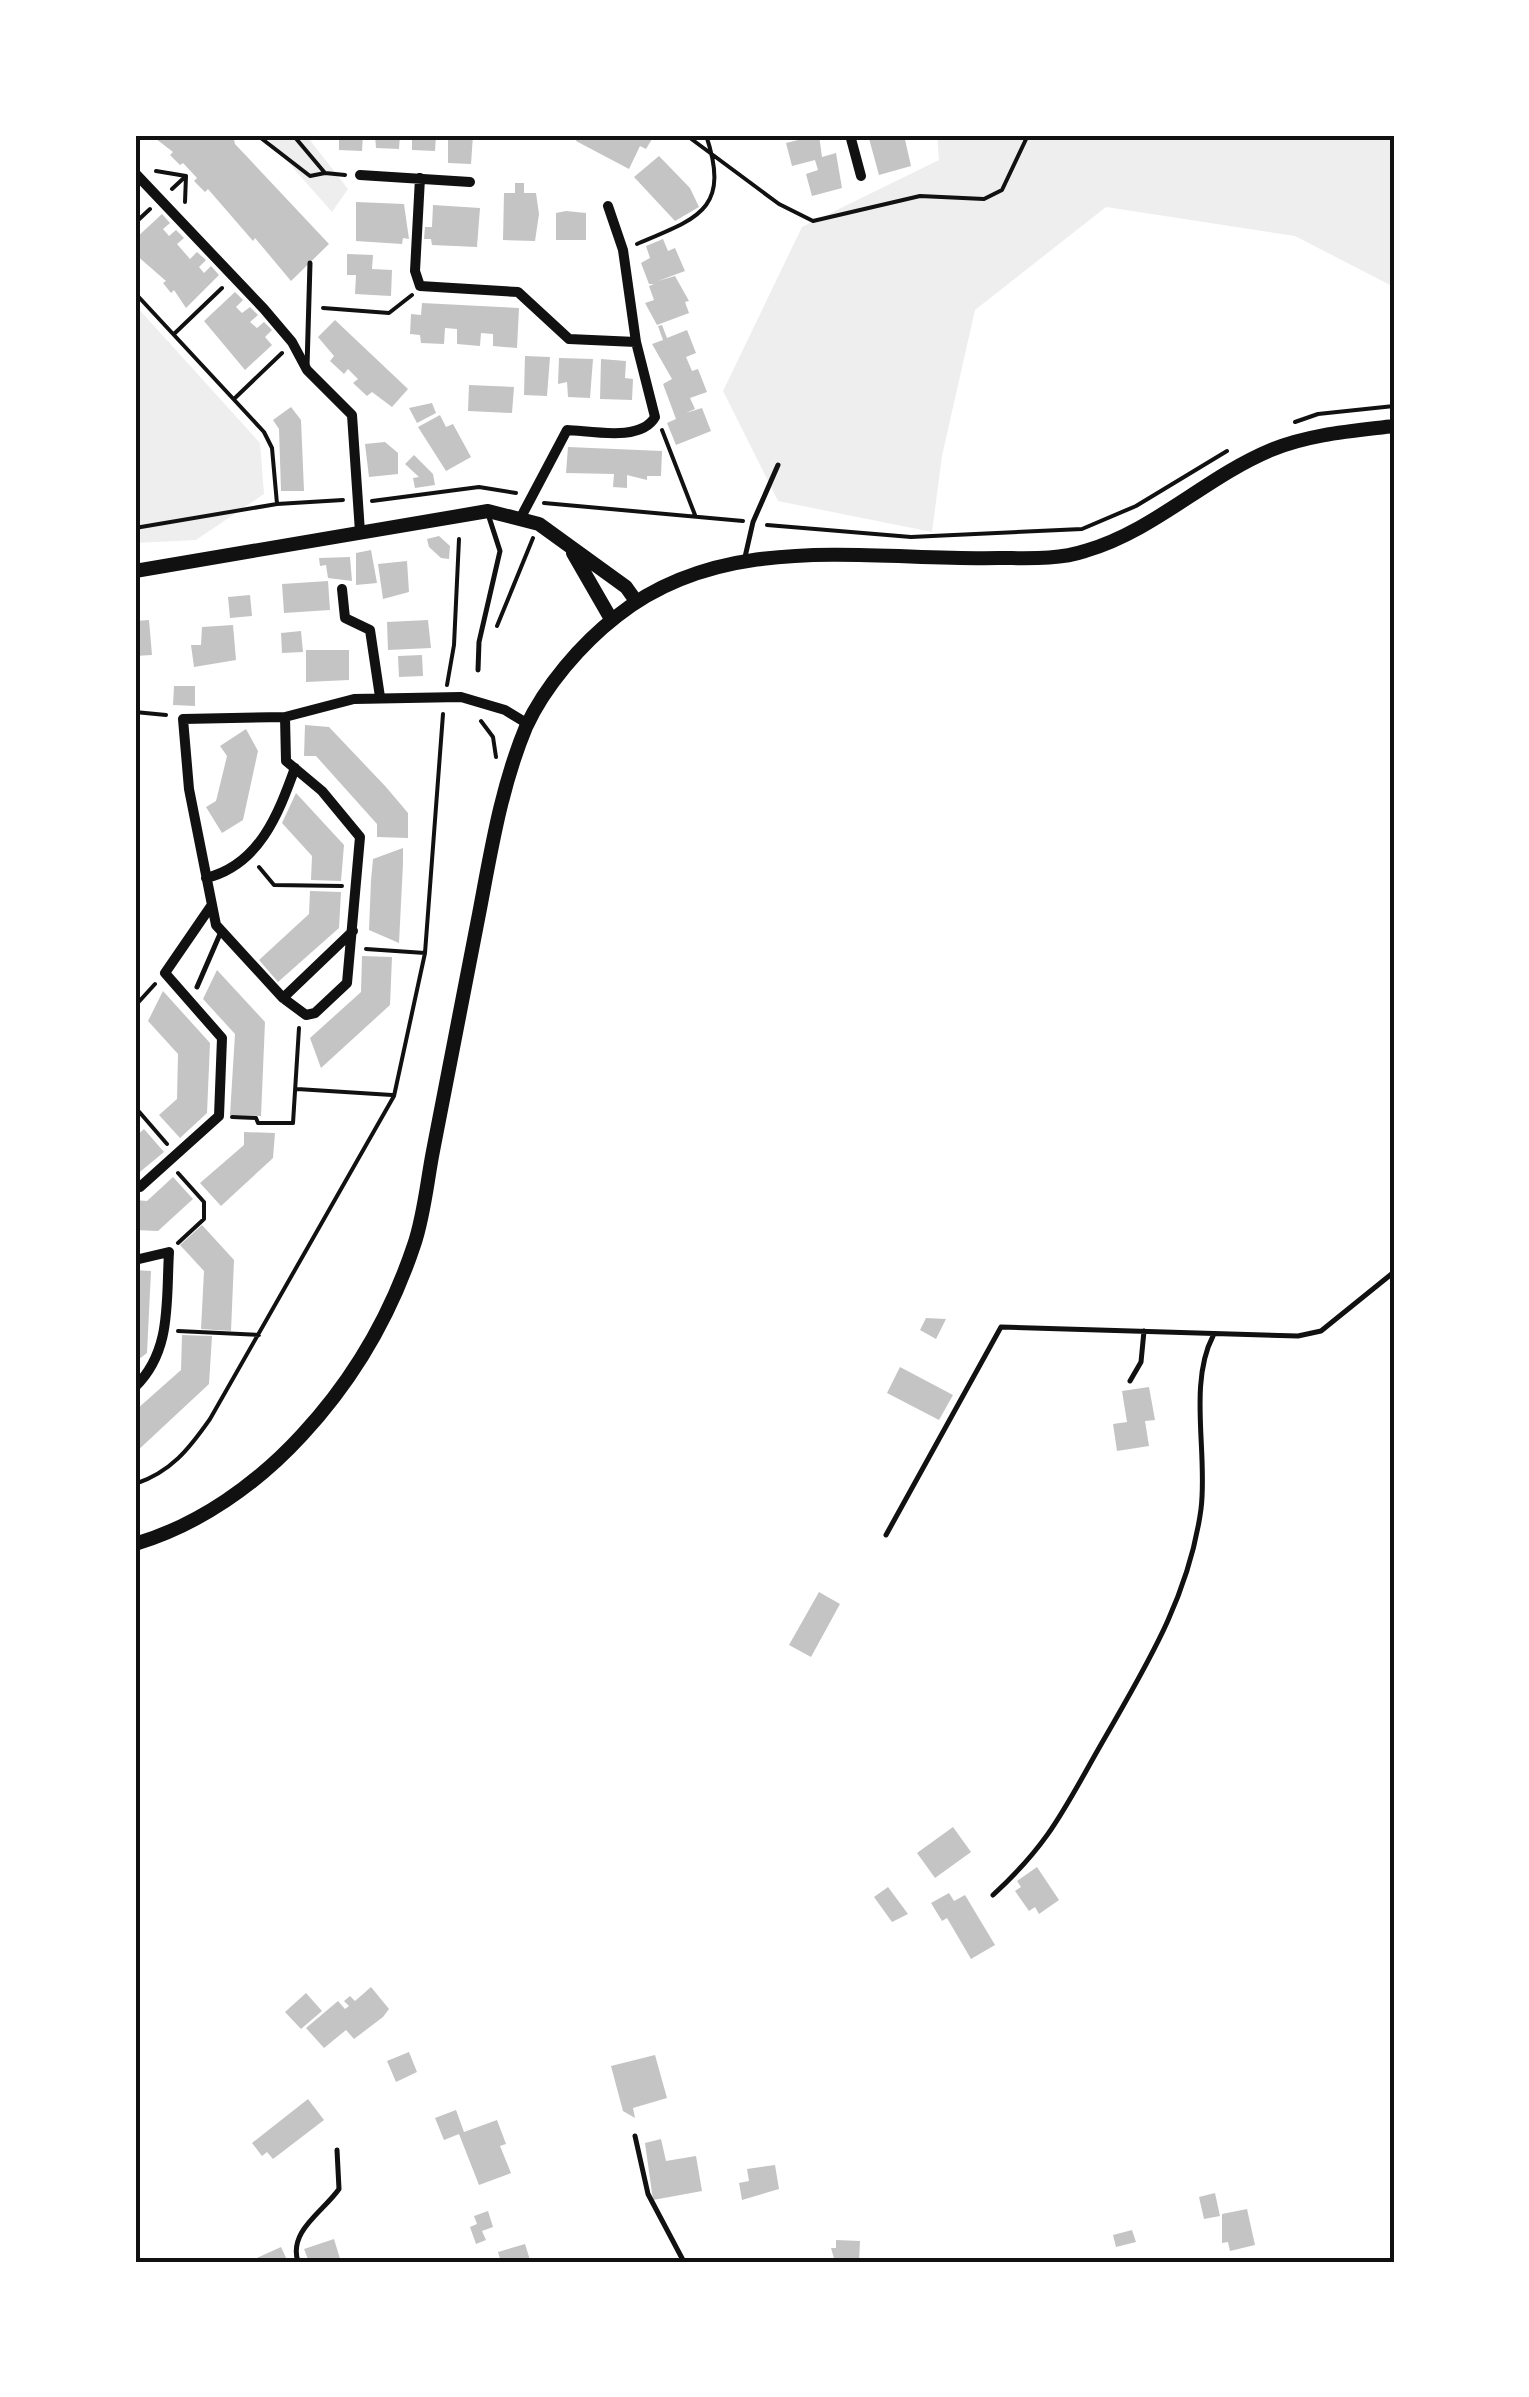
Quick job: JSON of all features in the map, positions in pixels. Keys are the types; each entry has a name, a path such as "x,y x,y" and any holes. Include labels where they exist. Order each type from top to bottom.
{"main road":[{"path":"135,1544 162,1536 236,1495 289,1449 342,1392 374,1339 415,1243 502,796 528,724 570,662 612,620 636,601 692,574 744,560 833,553 939,560 1036,558 1086,551 1142,526 1272,450 1330,434 1394,426"},
{"path":"135,572 488,511 521,517 626,587 636,601"},
{"path":"570,548 612,620"}],"street":[{"path":"850,135 861,176"},
{"path":"135,173 292,342 308,370 352,414 360,532"},
{"path":"360,175 470,182"},
{"path":"420,178 415,271 420,286 518,292 569,339 636,342"},
{"path":"521,517 567,430 633,432 647,428 655,417 636,342 623,250 608,206"},
{"path":"342,589 345,618 370,630 380,697"},
{"path":"285,717 284,760 359,832 347,983 315,1013 300,1014 220,934 188,790 183,719 285,717 332,702 380,697 461,697 506,710 528,724"},
{"path":"206,878 230,870 250,856 272,824 295,768"},
{"path":"135,1186 219,1116 222,1038 165,973 211,906"},
{"path":"284,998 353,931"},
{"path":"135,1260 169,1252 165,1331 154,1368 135,1387"}],"lane":[{"path":"308,370 310,263"},
{"path":"744,560 753,522 778,465"},
{"path":"478,670 479,642 500,550 488,511"},
{"path":"198,988 220,934"},
{"path":"886,1535 1001,1327 1298,1336 1321,1331 1394,1272"},
{"path":"1130,1381 1141,1362 1144,1331"},
{"path":"993,1896 1034,1858 1059,1824 1168,1628 1196,1544 1204,1474 1202,1357 1214,1334"},
{"path":"636,2136 648,2194 684,2262"},
{"path":"298,2262 295,2243 300,2233 339,2189 337,2150"}],"path":[{"path":"257,135 310,176 325,172 360,175"},
{"path":"292,135 325,172"},
{"path":"686,135 779,204 813,220 920,196 984,199 1002,190 1028,135"},
{"path":"623,250 708,208 715,192 712,152 706,135"},
{"path":"146,160 164,175 186,176 185,203"},
{"path":"175,333 233,278"},
{"path":"308,307 389,312 420,286"},
{"path":"135,293 264,432 272,448 276,504"},
{"path":"234,398 292,342"},
{"path":"1290,424 1318,414 1394,406"},
{"path":"655,417 695,516"},
{"path":"552,505 695,516 815,532 911,537 1082,530 1136,506 1234,448"},
{"path":"446,690 454,645 459,539"},
{"path":"135,1484 165,1472 189,1450 394,1096 425,953 444,708 456,710"},
{"path":"135,712 166,715"},
{"path":"478,718 492,737 494,766"},
{"path":"250,856 274,884 356,886"},
{"path":"351,948 425,953"},
{"path":"135,1006 165,973"},
{"path":"219,1116 290,1124 300,1014"},
{"path":"296,1089 394,1096"},
{"path":"135,1107 204,1202 204,1219 169,1252"},
{"path":"165,1331 258,1335"}],"shaded area":[{"path":"264,135 306,135 348,189 332,212"},
{"path":"937,135 1394,135 1394,287 1295,236 1106,207 975,310 942,456 932,532 778,501 723,391 802,227 939,160"},
{"path":"135,305 260,443 264,494 196,540 135,543"}],"building":[{"path":"151,135 233,135 235,144 329,244 291,281 208,189 205,192 183,163 180,165 170,155 173,152"},
{"path":"339,135 363,135 362,151 339,150"},
{"path":"375,135 400,135 399,149 376,148"},
{"path":"412,135 436,135 435,151 412,150"},
{"path":"448,135 473,135 471,164 448,163"},
{"path":"579,135 644,135 652,139 646,149 640,146 629,169 576,141"},
{"path":"797,135 819,135 822,157 836,153 842,188 812,196 806,174 818,170 815,160 792,166 786,143 798,140"},
{"path":"868,135 904,135 911,166 879,175"},
{"path":"659,156 690,188 699,207 675,221 634,177"},
{"path":"515,183 524,183 524,193 536,193 539,214 535,241 503,240 504,193 515,193"},
{"path":"356,202 404,204 409,239 403,238 402,244 356,241"},
{"path":"433,205 480,208 477,247 432,245 431,239 424,239 425,227 432,227"},
{"path":"556,213 586,213 586,240 556,240"},
{"path":"162,214 170,223 163,229 169,236 176,230 184,238 177,244 190,259 197,252 206,260 199,267 204,273 211,266 219,275 186,308 174,290 171,293 163,283 166,281 135,254 135,239"},
{"path":"663,239 668,251 675,248 685,271 658,281 675,276 689,301 685,302 689,313 657,325 645,303 654,300 649,286 654,284 649,284 641,263 650,258 646,246"},
{"path":"347,254 373,255 372,269 392,270 391,296 355,294 356,275 347,275"},
{"path":"235,292 243,300 236,307 242,313 250,307 258,315 250,322 257,328 264,322 272,330 265,337 272,345 245,370 204,321"},
{"path":"422,303 519,308 517,348 493,346 493,334 481,333 480,346 457,344 457,329 445,328 444,344 421,343 420,335 410,334 411,314 421,315"},
{"path":"335,320 408,389 392,407 372,392 367,396 353,383 358,379 348,369 344,374 330,361 334,356 318,337"},
{"path":"662,325 667,338 687,330 696,353 686,357 692,371 698,369 707,392 690,398 695,409 686,413 702,408 711,431 676,445 667,423 676,419 663,384 672,379 652,344 663,340 658,326"},
{"path":"525,356 550,357 547,396 524,395"},
{"path":"559,358 593,359 590,398 568,397 567,382 558,384"},
{"path":"601,359 626,361 625,378 633,379 632,400 600,399"},
{"path":"469,385 514,387 512,413 468,411"},
{"path":"432,403 436,413 417,423 409,408"},
{"path":"291,407 301,420 304,491 281,491 279,429 273,420"},
{"path":"440,415 446,427 453,424 471,457 446,471 418,427"},
{"path":"385,442 398,453 398,474 369,477 365,444"},
{"path":"568,447 662,451 661,476 647,476 647,480 627,475 627,488 613,487 614,474 566,473"},
{"path":"414,455 433,474 435,485 415,488 413,478 419,477 405,464"},
{"path":"439,536 450,546 449,559 441,558 429,547 427,539"},
{"path":"371,550 377,583 356,585 356,553"},
{"path":"350,557 352,581 328,578 326,565 320,566 319,558"},
{"path":"407,561 409,592 383,599 378,564"},
{"path":"328,581 330,610 284,613 282,584"},
{"path":"250,595 252,616 230,618 228,597"},
{"path":"149,620 152,655 135,656 135,621"},
{"path":"428,620 431,648 388,650 387,622"},
{"path":"233,625 236,660 194,667 191,645 201,645 202,627"},
{"path":"301,631 303,652 282,653 281,633"},
{"path":"306,650 349,650 349,680 306,682"},
{"path":"422,655 423,676 399,677 398,656"},
{"path":"174,686 195,686 195,706 173,705"},
{"path":"305,725 329,727 386,787 408,813 408,838 377,837 377,824 316,756 304,756"},
{"path":"246,729 258,751 243,820 222,833 206,807 216,801 227,756 220,746"},
{"path":"296,793 344,845 341,881 311,880 312,856 282,823"},
{"path":"403,848 399,943 369,930 371,880 373,859"},
{"path":"310,891 341,892 339,928 278,982 259,960 309,914"},
{"path":"362,956 392,957 390,1005 321,1068 310,1038 361,992"},
{"path":"217,970 265,1022 261,1116 230,1115 235,1034 203,999"},
{"path":"163,991 210,1043 207,1113 180,1138 159,1115 177,1099 178,1054 148,1021"},
{"path":"144,1129 164,1152 135,1176 135,1137"},
{"path":"244,1132 275,1133 273,1158 221,1206 200,1183 244,1145"},
{"path":"173,1177 193,1199 158,1231 135,1230 135,1200 147,1201"},
{"path":"202,1225 234,1260 231,1331 201,1329 204,1271 180,1245"},
{"path":"135,1270 151,1271 147,1353 135,1362"},
{"path":"926,1318 946,1319 936,1339 920,1330"},
{"path":"182,1335 212,1336 209,1384 135,1453 135,1406 137,1409 181,1370"},
{"path":"900,1367 953,1395 939,1420 887,1393"},
{"path":"1149,1387 1155,1420 1145,1421 1149,1446 1117,1451 1113,1424 1127,1422 1122,1391"},
{"path":"819,1592 840,1604 811,1657 789,1645"},
{"path":"953,1827 971,1852 935,1878 917,1853"},
{"path":"1037,1867 1059,1900 1039,1914 1035,1907 1029,1911 1015,1891 1021,1887 1017,1881"},
{"path":"888,1887 908,1914 892,1922 874,1897"},
{"path":"949,1893 954,1901 965,1895 995,1945 971,1959 947,1918 942,1921 931,1903"},
{"path":"371,1987 389,2009 383,2017 354,2039 346,2030 324,2048 306,2028 338,2001 345,2009 349,2006 344,2001 350,1996 355,2001"},
{"path":"306,1993 322,2011 301,2029 285,2012"},
{"path":"409,2052 417,2072 396,2082 387,2061"},
{"path":"655,2055 667,2098 633,2108 635,2118 623,2111 611,2066"},
{"path":"308,2099 324,2120 273,2159 267,2152 262,2156 252,2143"},
{"path":"456,2110 464,2132 497,2120 506,2144 500,2146 511,2173 479,2185 459,2134 444,2140 435,2118"},
{"path":"661,2139 666,2161 696,2156 702,2191 653,2200 645,2143"},
{"path":"775,2165 779,2189 742,2200 739,2183 749,2181 747,2169"},
{"path":"1215,2193 1220,2216 1204,2219 1199,2197"},
{"path":"1247,2209 1255,2245 1230,2251 1228,2242 1222,2243 1222,2214"},
{"path":"488,2211 493,2227 482,2231 486,2240 476,2244 470,2227 477,2224 474,2216"},
{"path":"1132,2230 1136,2242 1116,2247 1113,2235"},
{"path":"334,2239 341,2262 309,2262 304,2249"},
{"path":"836,2240 860,2241 859,2262 835,2262 831,2248 836,2248"},
{"path":"525,2244 530,2260 501,2262 498,2252"},
{"path":"281,2247 288,2262 248,2262"}]}
